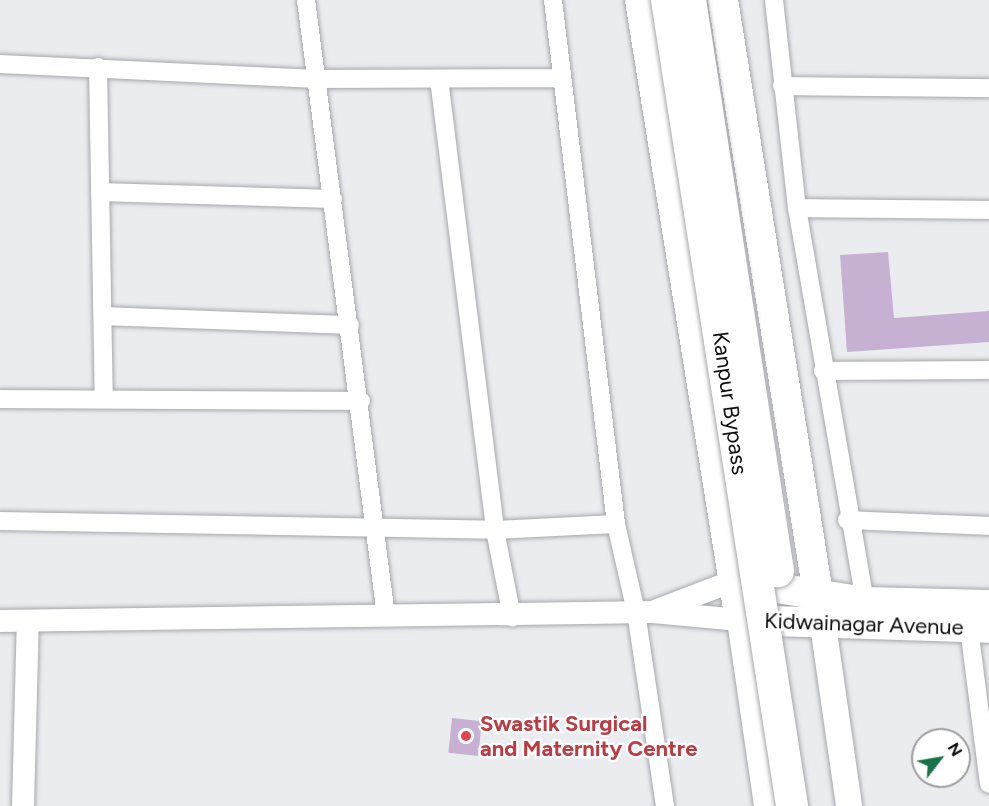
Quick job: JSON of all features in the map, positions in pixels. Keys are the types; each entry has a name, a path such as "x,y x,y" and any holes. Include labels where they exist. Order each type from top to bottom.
{"highway":[{"name":"Kanpur Bypass","path":"668,0 792,806"},
{"name":"Kanpur Bypass","path":"690,0 814,806"}],"main road":[{"path":"640,0 734,581 767,806"},
{"path":"723,0 849,806"},
{"name":"Kidwainagar Avenue","path":"734,581 820,611 979,628"},
{"name":"Kidwainagar Avenue","path":"740,620 820,611 865,602 989,605"}],"street":[{"path":"306,0 378,526 386,616"},
{"path":"553,0 616,524 645,612 664,806"},
{"path":"774,0 797,208 847,520 865,602"},
{"path":"0,64 317,79 562,78"},
{"path":"98,67 104,398"},
{"path":"440,79 495,530 512,617"},
{"path":"782,86 989,88"},
{"path":"100,192 333,199"},
{"path":"797,208 989,210"},
{"path":"103,316 350,325"},
{"path":"823,371 989,370"},
{"path":"0,399 361,401"},
{"path":"847,520 989,526"},
{"path":"0,521 378,526 495,530 616,524"},
{"path":"645,612 734,581"},
{"path":"0,621 386,616 512,617 645,612 740,620"},
{"path":"23,806 28,621"},
{"path":"979,628 989,784"}],"building":[{"path":"888,252 894,318 989,311 989,342 847,352 840,255"},
{"path":"452,718 482,721 478,756 448,753"}],"place":[{"name":"Swastik Surgical and Maternity Centre","path":"466,736"}]}
